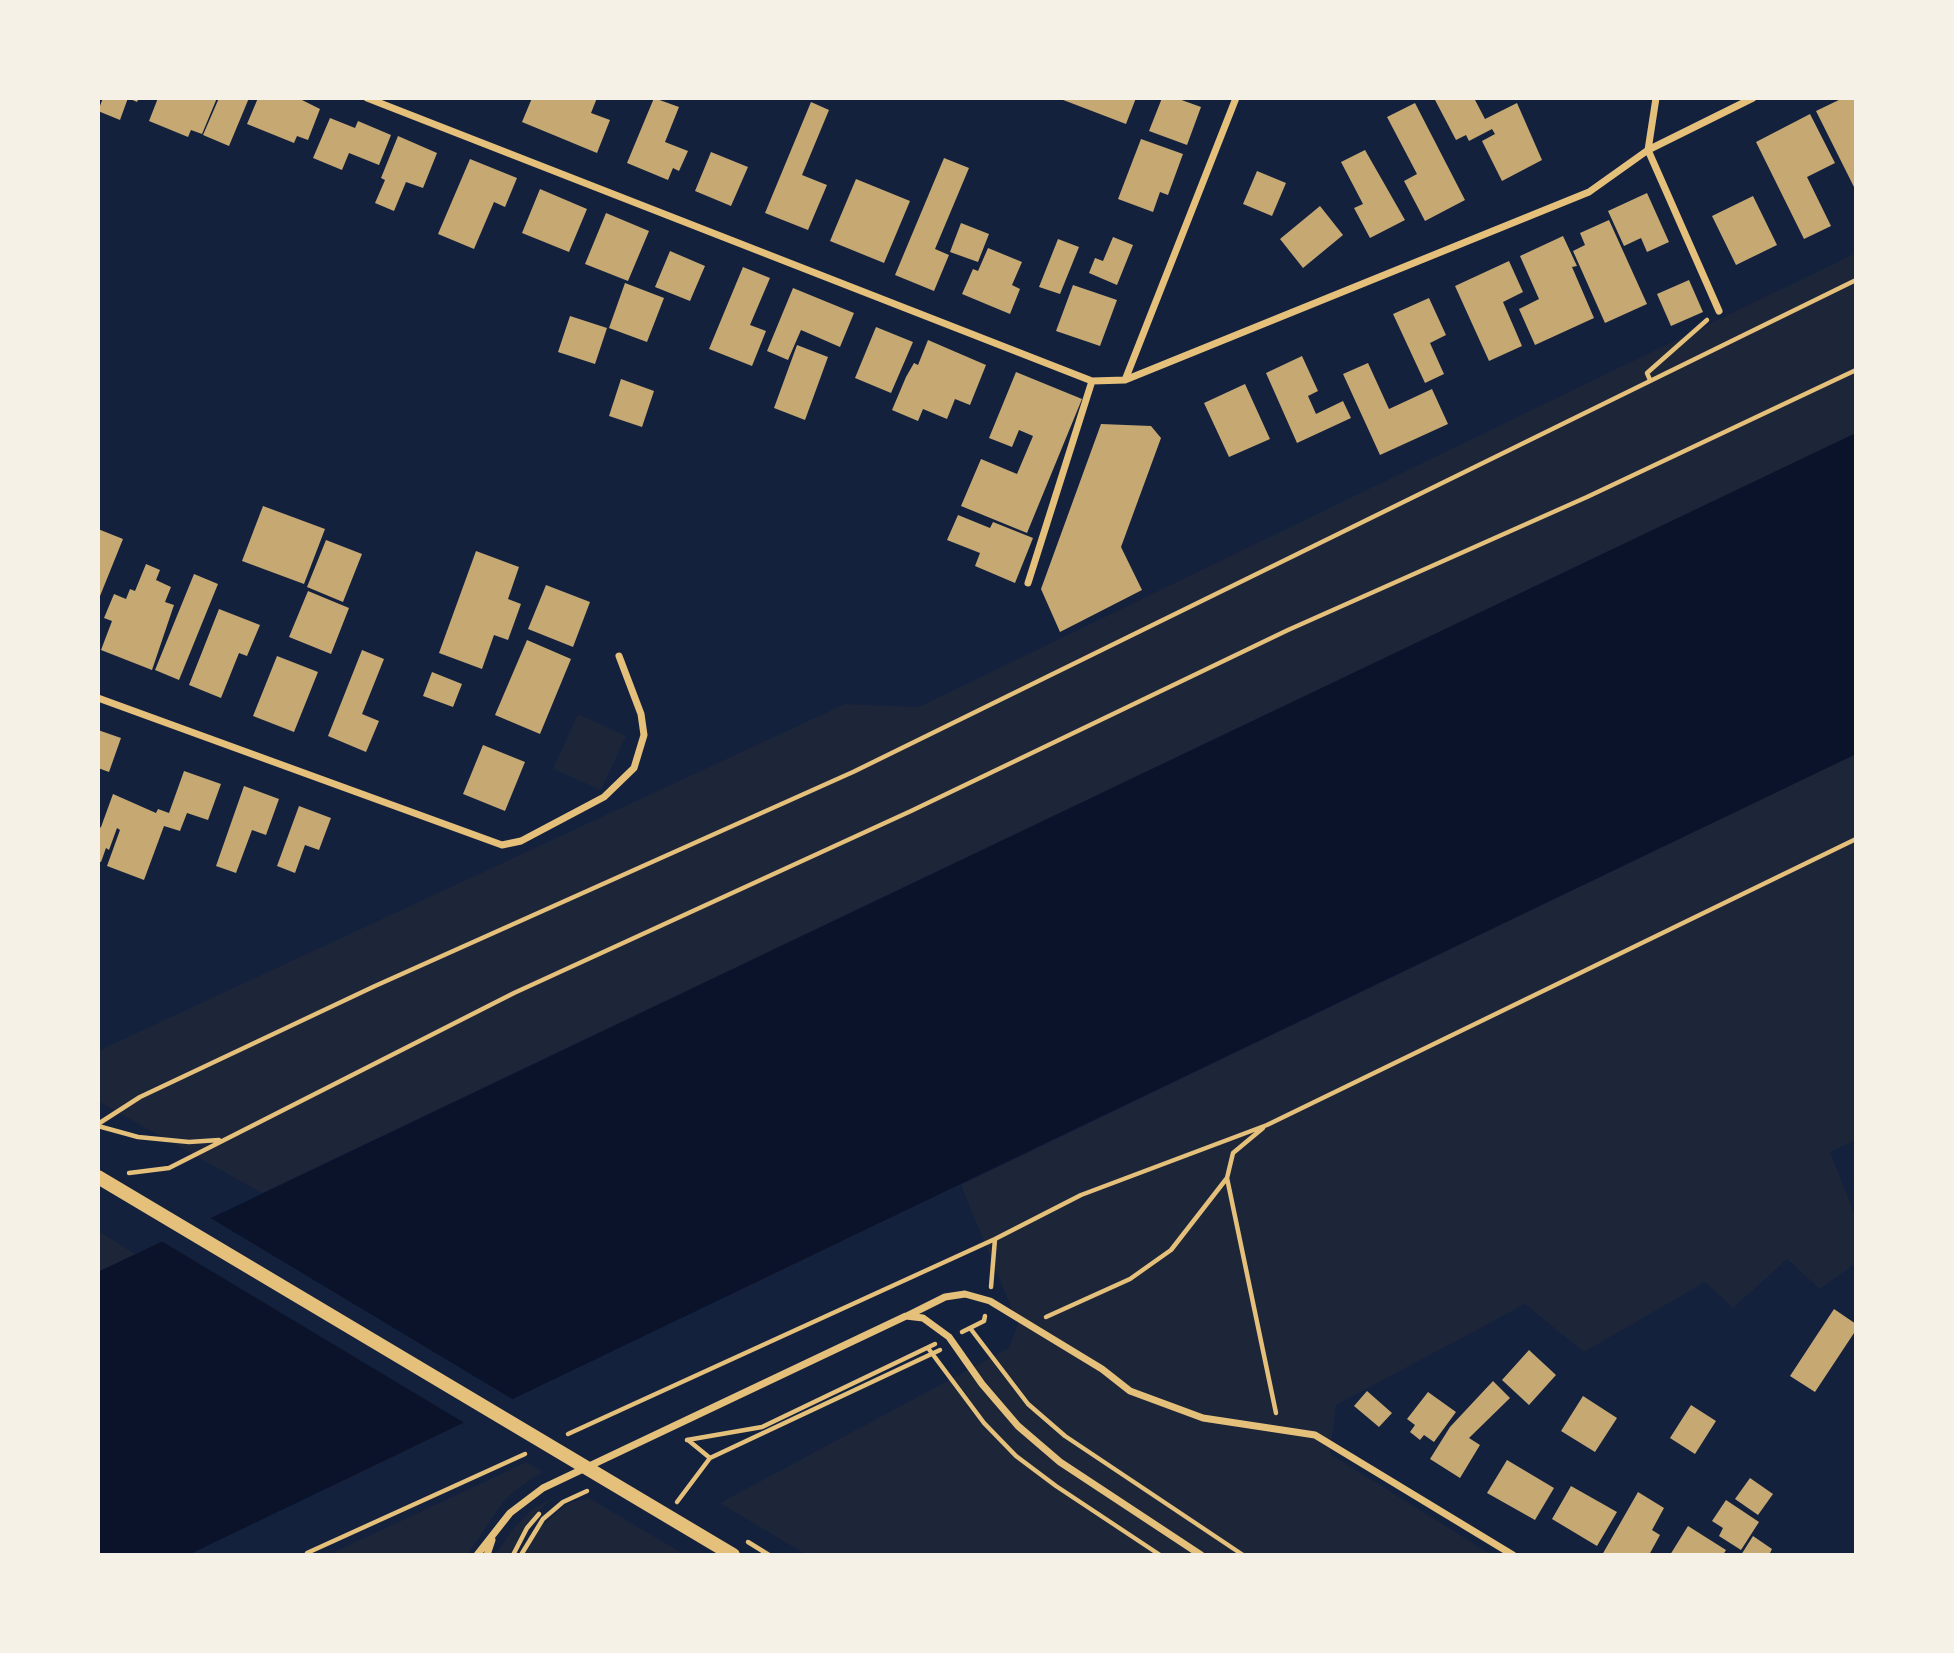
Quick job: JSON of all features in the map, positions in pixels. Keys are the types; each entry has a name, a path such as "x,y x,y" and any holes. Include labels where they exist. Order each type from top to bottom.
{"main road":[{"path":"98,1177 733,1555"}],"street":[{"path":"367,98 1092,381 1125,380 1589,192 1648,150 1753,98"},
{"path":"1125,380 1236,98"},
{"path":"1656,98 1648,150 1719,311"},
{"path":"1028,583 1092,381"},
{"path":"98,698 502,845 521,841 604,797 634,768 643,735 641,714 618,656"},
{"path":"477,1555 510,1513 543,1488 945,1297 965,1294 990,1301 1034,1326 1102,1369 1130,1391 1203,1418 1315,1435 1513,1555"},
{"path":"906,1316 923,1318 952,1340 982,1384 1018,1426 1060,1462 1201,1555"},
{"path":"487,1555 494,1536"}],"path":[{"path":"98,1125 140,1097 375,986 853,772 1856,280"},
{"path":"1650,380 1647,373 1719,311"},
{"path":"121,1174 169,1168 514,993 911,811 1288,630 1587,497 1856,370"},
{"path":"560,1438 995,1239 1081,1195 1267,1125 1856,839"},
{"path":"98,1125 138,1137 188,1142 223,1140"},
{"path":"1034,1326 1050,1314 1130,1279 1171,1250 1227,1178 1233,1153 1267,1125"},
{"path":"1227,1178 1279,1428"},
{"path":"677,1502 710,1458 952,1340 984,1321 990,1301 995,1239"},
{"path":"970,1328 1028,1404 1065,1436 1243,1555"},
{"path":"710,1458 688,1440 762,1427 952,1340"},
{"path":"307,1553 535,1450"},
{"path":"513,1555 537,1516 558,1498 595,1485 563,1502 543,1519 520,1555"}],"shaded area":[{"path":"1856,253 1856,433 262,1193 98,1101 98,1051 845,704 919,707"},
{"path":"1856,433 1856,754 188,1555 98,1555 98,1272"},
{"path":"578,714 626,736 601,790 553,769"},
{"path":"1856,754 1856,1140 1830,1152 1856,1218 1856,1263 1820,1289 1787,1259 1733,1308 1705,1282 1584,1352 1525,1304 1336,1405 1330,1454 1492,1555 807,1555 720,1503 1009,1348 1018,1324 961,1185"},
{"path":"98,1231 135,1254 98,1272"},
{"path":"527,1462 542,1472 503,1502 467,1555 328,1555"},
{"path":"555,1496 534,1515 509,1555 495,1555 513,1529 533,1509"},
{"path":"589,1498 685,1555 525,1555 538,1530 553,1516 569,1503"}],"pier":[{"path":"207,1216 517,1402 468,1425 158,1239"}],"building":[{"path":"103,98 128,98 120,120 98,111"},
{"path":"158,98 217,98 202,134 191,130 188,137 149,121"},
{"path":"219,98 249,98 229,146 203,135"},
{"path":"258,98 298,98 320,109 308,140 297,136 294,143 247,124"},
{"path":"532,98 597,98 591,113 610,120 597,153 522,122"},
{"path":"654,98 679,107 665,142 688,151 679,171 673,168 668,180 627,163"},
{"path":"1058,98 1136,98 1126,124"},
{"path":"1162,98 1176,98 1201,107 1187,145 1149,131"},
{"path":"1434,98 1474,98 1485,119 1517,103 1542,160 1502,181 1482,141 1495,134 1492,129 1469,141 1466,135 1456,140"},
{"path":"1843,98 1856,98 1856,191 1816,111"},
{"path":"811,102 829,110 802,175 827,185 808,230 765,213"},
{"path":"1415,103 1465,200 1425,221 1404,181 1417,174 1387,117"},
{"path":"1810,114 1835,163 1807,177 1831,226 1804,239 1756,142"},
{"path":"330,118 355,128 358,121 391,135 379,165 349,153 342,170 313,158"},
{"path":"398,136 437,153 423,188 406,182 394,211 375,203 385,180 381,178"},
{"path":"1141,139 1183,154 1168,195 1160,192 1153,212 1118,199"},
{"path":"1365,150 1405,220 1370,238 1354,208 1363,204 1341,162"},
{"path":"711,152 748,167 731,206 695,191"},
{"path":"944,158 969,168 935,249 949,255 934,291 895,275"},
{"path":"470,159 517,178 505,207 494,202 474,249 438,234"},
{"path":"1257,171 1286,183 1272,216 1243,204"},
{"path":"856,179 910,201 884,263 830,241"},
{"path":"540,189 587,209 569,252 522,233"},
{"path":"1647,193 1669,242 1647,252 1641,238 1624,246 1608,211"},
{"path":"1753,196 1777,245 1736,265 1712,216"},
{"path":"1320,206 1343,235 1303,268 1280,239"},
{"path":"606,213 649,231 628,281 585,264"},
{"path":"1609,220 1647,304 1605,323 1573,251 1585,245 1580,233"},
{"path":"961,223 989,234 978,262 950,252"},
{"path":"1563,236 1577,266 1572,267 1594,318 1535,345 1519,309 1539,299 1520,256"},
{"path":"1113,237 1133,245 1117,285 1089,273 1095,258 1103,261"},
{"path":"1058,239 1079,247 1060,294 1039,287"},
{"path":"988,248 1022,262 1012,285 1020,289 1010,314 962,294 973,269 978,271"},
{"path":"670,251 705,266 690,301 655,287"},
{"path":"1509,261 1523,292 1503,302 1522,346 1489,361 1455,286"},
{"path":"743,267 770,278 750,325 766,331 752,366 709,349"},
{"path":"1689,280 1703,312 1671,326 1657,294"},
{"path":"625,283 664,298 647,342 609,328"},
{"path":"1073,285 1117,300 1100,346 1056,331"},
{"path":"793,288 854,313 840,347 801,330 788,360 767,351"},
{"path":"1429,298 1446,335 1430,343 1444,374 1425,383 1393,314"},
{"path":"570,316 607,328 595,364 558,352"},
{"path":"876,327 913,342 891,393 855,378"},
{"path":"928,340 986,365 970,405 955,399 947,419 923,409 918,421 892,410 906,377 914,363 918,365"},
{"path":"797,345 828,357 805,420 774,408"},
{"path":"1302,356 1318,391 1308,396 1316,414 1343,401 1351,418 1297,443 1266,373"},
{"path":"1368,363 1389,409 1432,389 1448,424 1380,455 1343,374"},
{"path":"1016,372 1082,399 1027,533 961,506 981,459 1017,474 1033,436 1019,430 1012,447 989,438"},
{"path":"621,379 654,391 642,427 609,416"},
{"path":"1245,384 1270,439 1229,457 1204,403"},
{"path":"1101,424 1151,426 1161,438 1121,547 1142,590 1060,632 1041,589"},
{"path":"263,506 325,529 304,584 242,561"},
{"path":"958,515 990,528 993,522 1033,538 1015,583 975,566 980,553 947,540"},
{"path":"98,529 123,539 98,601"},
{"path":"326,540 362,554 343,602 307,587"},
{"path":"476,551 519,567 508,599 521,604 508,640 494,635 482,669 439,653"},
{"path":"146,564 160,570 156,580 171,587 165,602 174,605 152,670 101,650 112,621 104,618 114,594 126,599 130,589 135,591"},
{"path":"194,574 218,584 179,680 155,670"},
{"path":"546,585 590,602 573,647 528,629"},
{"path":"308,591 349,608 331,654 289,637"},
{"path":"219,609 260,625 247,656 239,653 221,698 189,685"},
{"path":"527,640 571,659 540,734 495,715"},
{"path":"362,650 384,659 362,714 379,721 366,752 328,736"},
{"path":"277,656 318,672 294,732 253,716"},
{"path":"432,672 462,684 453,707 423,696"},
{"path":"98,730 121,738 109,772 98,768"},
{"path":"483,745 525,762 505,811 463,794"},
{"path":"184,771 221,784 208,820 187,813 180,831 164,826 144,880 107,866 120,830 117,828 109,850 106,848 101,862 98,861 98,829 113,794 156,813 158,809 169,813"},
{"path":"244,786 279,799 266,835 252,830 236,873 216,866"},
{"path":"299,806 331,818 319,850 305,845 295,873 277,866"},
{"path":"1834,1309 1856,1324 1856,1330 1815,1392 1790,1376"},
{"path":"1529,1350 1556,1375 1529,1405 1502,1380"},
{"path":"1493,1381 1510,1398 1469,1438 1480,1445 1460,1478 1430,1459 1450,1427"},
{"path":"1367,1391 1392,1413 1379,1427 1354,1406"},
{"path":"1428,1392 1456,1412 1434,1442 1424,1435 1420,1440 1410,1432 1415,1425 1407,1419"},
{"path":"1583,1396 1617,1418 1595,1452 1561,1431"},
{"path":"1691,1405 1716,1421 1695,1454 1670,1438"},
{"path":"1507,1460 1554,1488 1535,1520 1487,1493"},
{"path":"1750,1478 1773,1494 1758,1515 1735,1499"},
{"path":"1571,1486 1617,1512 1597,1546 1552,1519"},
{"path":"1638,1492 1664,1508 1652,1530 1660,1535 1649,1555 1602,1555"},
{"path":"1726,1500 1759,1522 1741,1550 1719,1536 1723,1528 1712,1521"},
{"path":"1688,1526 1726,1550 1723,1555 1670,1555"},
{"path":"1753,1536 1772,1549 1769,1555 1741,1555"}]}
